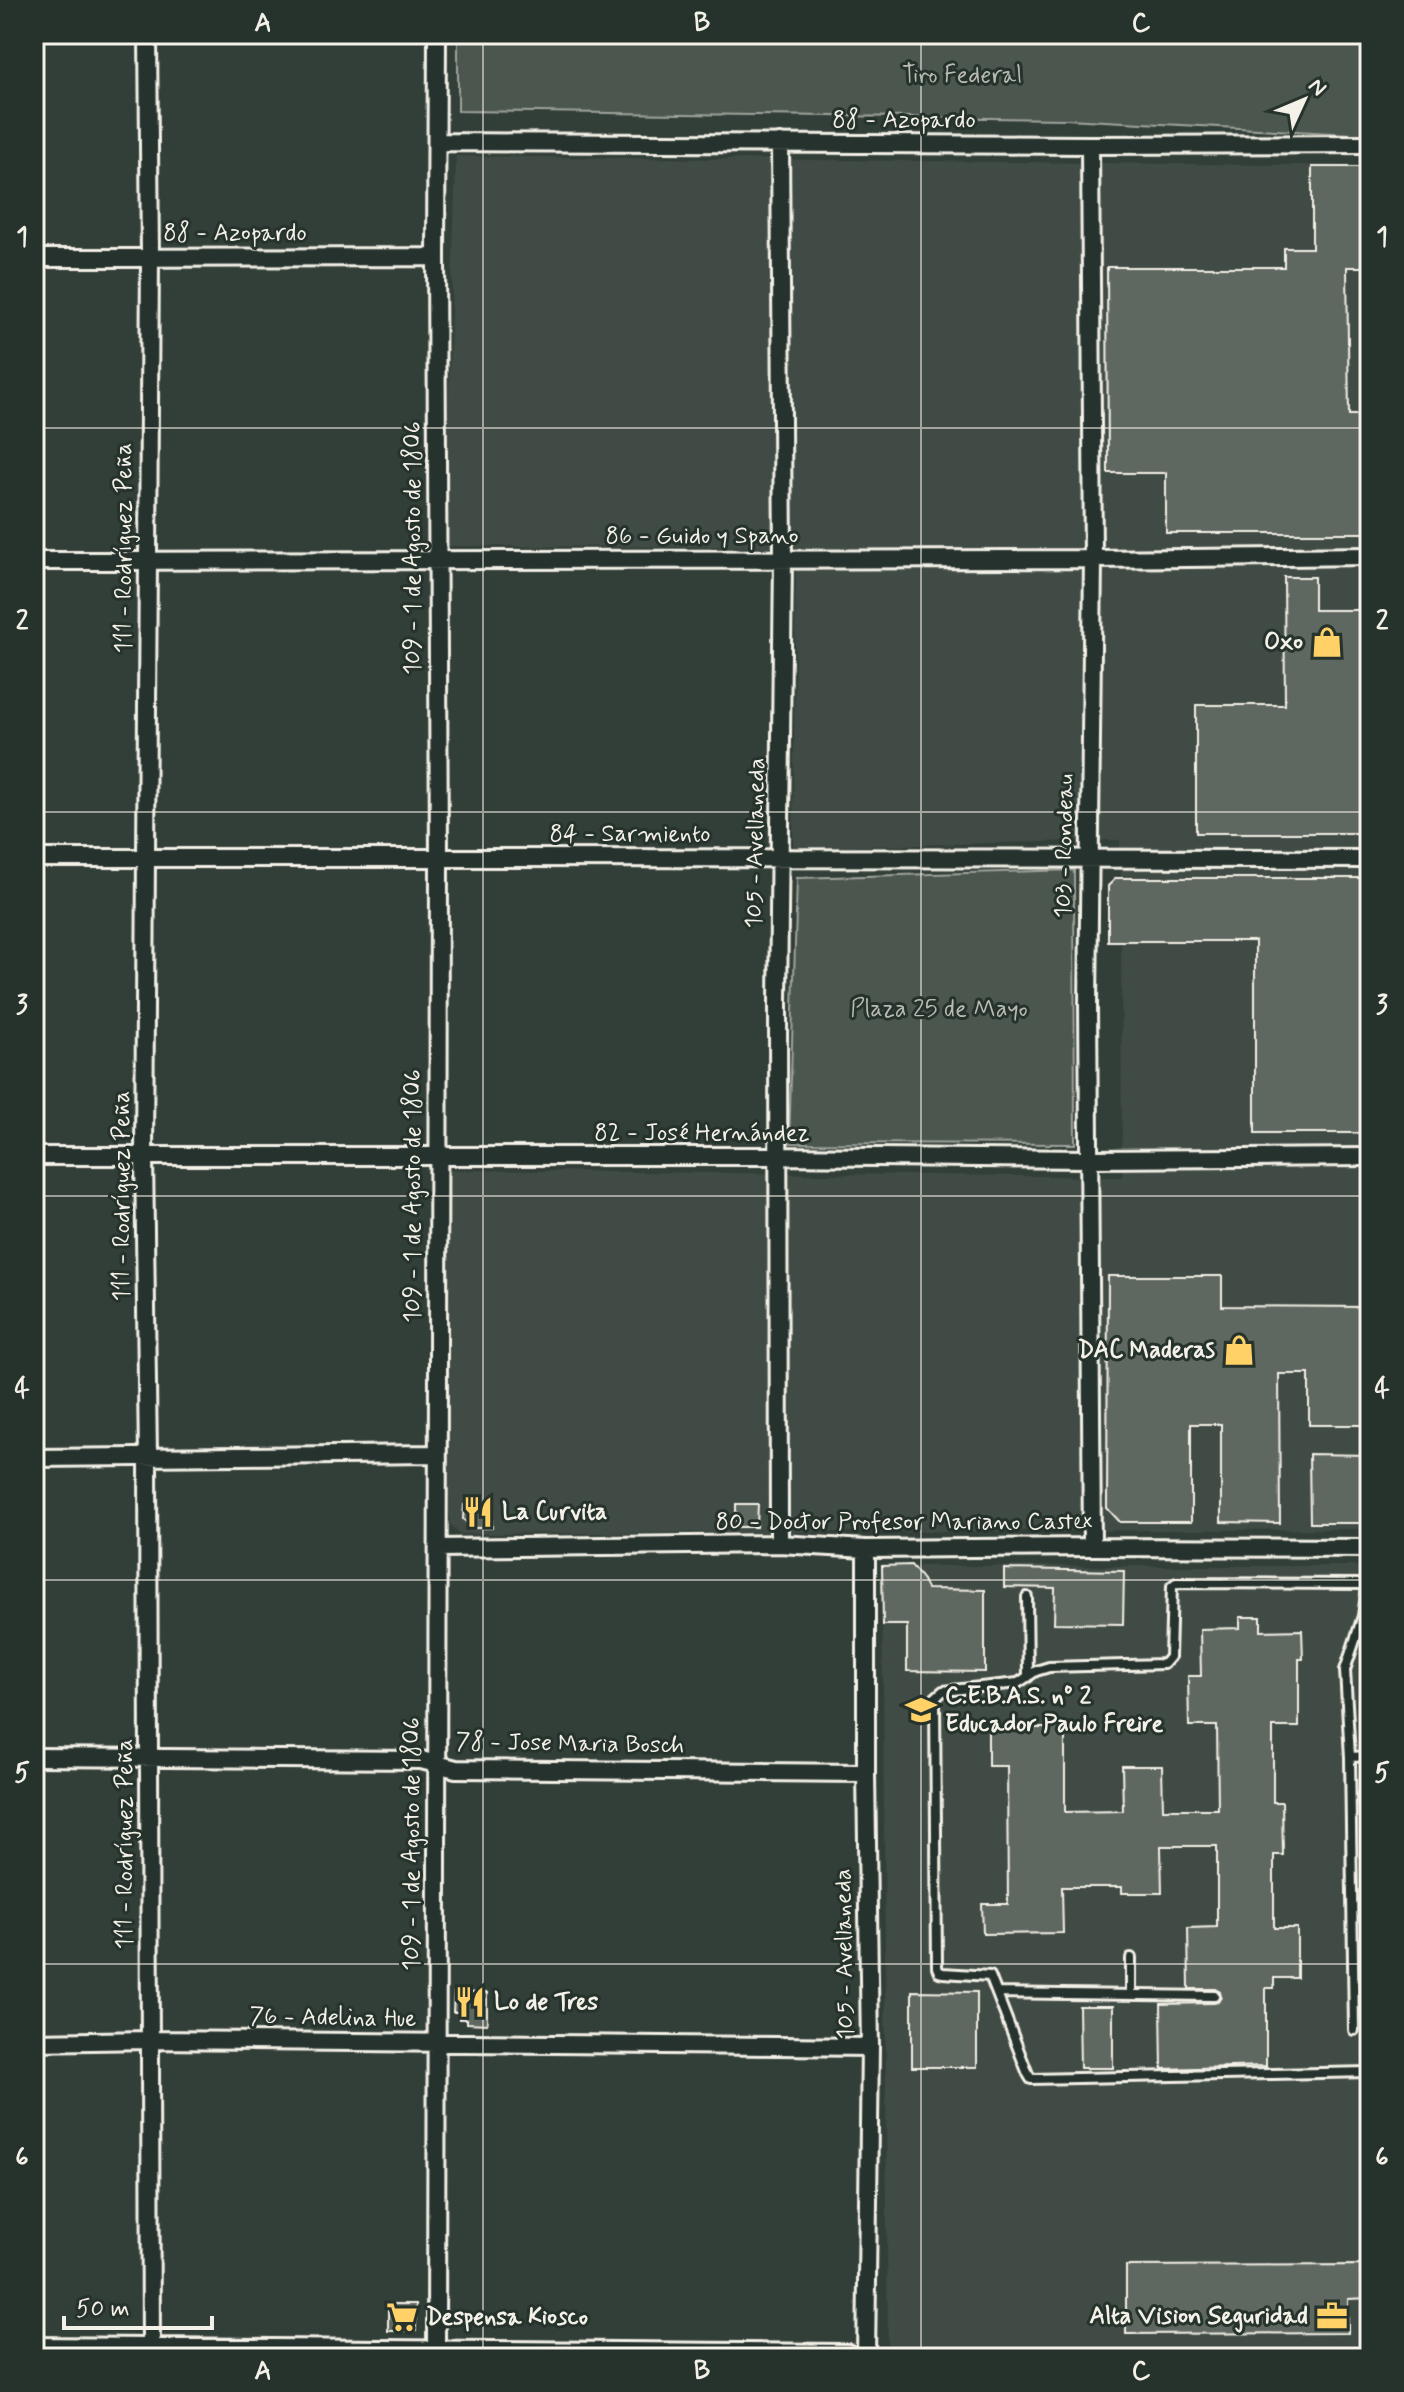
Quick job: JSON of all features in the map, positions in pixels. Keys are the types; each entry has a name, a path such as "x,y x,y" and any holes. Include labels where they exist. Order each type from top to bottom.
{"street":[{"name":"111 - Rodríguez Peña","path":"148,34 150,257 144,1156 151,2353"},
{"name":"109 - 1 de Agosto de 1806","path":"436,2354 437,34"},
{"name":"88 - Azopardo","path":"437,142 1370,144"},
{"name":"105 - Avellaneda","path":"779,1544 779,858 783,559 780,143"},
{"name":"103 - Rondeau","path":"1090,145 1093,559 1088,856 1092,1547"},
{"name":"88 - Azopardo","path":"34,258 436,257"},
{"name":"86 - Guido y Spano","path":"34,561 1370,556"},
{"name":"84 - Sarmiento","path":"34,858 1088,856 1370,859"},
{"name":"82 - José Hernández","path":"34,1156 1370,1157"},
{"path":"34,1458 436,1454"},
{"name":"80 - Doctor Profesor Mariano Castex","path":"438,1548 779,1544 866,1549 1370,1548"},
{"name":"105 - Avellaneda","path":"864,2358 870,2047 866,1549"},
{"name":"78 - Jose Maria Bosch","path":"34,1757 421,1760 456,1769 866,1773"},
{"name":"76 - Adelina Hue","path":"34,2042 150,2040 870,2047"},
{"path":"34,2346 151,2353 847,2353 864,2358"}],"lane":[{"path":"1354,2030 1350,1757 1345,1670 1363,1616 1367,1587 1362,1583 1176,1583 1172,1586 1170,1657 1164,1664 1049,1667 1036,1671 1018,1683 943,1691 935,1698 937,1967 943,1973 987,1975 992,1980 1031,2079 1370,2072"},
{"path":"1027,1597 1028,1677"},
{"path":"1350,1757 1370,1756"},
{"path":"1131,1958 1131,1995"},
{"path":"997,1993 1214,1996"}],"shaded area":[{"path":"456,156 1370,166 1370,1529 460,1534 450,1524 440,1170 1122,1177 1121,942 1108,941 1108,886 1116,878 1121,878 1120,840 793,848 796,547 444,546"},
{"path":"882,1566 1370,1566 1370,2358 888,2358"}],"green space":[{"name":"Tiro Federal","path":"458,34 1370,34 1370,135 1066,119 458,111"},
{"name":"Plaza 25 de Mayo","path":"1074,870 1075,1144 789,1143 797,878"}],"building":[{"path":"1312,167 1366,167 1370,267 1347,267 1349,415 1370,415 1370,533 1166,533 1166,473 1108,473 1107,267 1284,267 1284,248 1312,248"},
{"path":"1284,577 1314,577 1314,610 1370,610 1370,833 1196,833 1196,705 1285,705"},
{"path":"1116,878 1370,878 1370,1133 1255,1133 1255,941 1108,941 1108,886"},
{"path":"1108,1276 1222,1276 1222,1306 1370,1307 1370,1425 1309,1425 1309,1374 1279,1374 1280,1523 1221,1522 1221,1424 1191,1424 1191,1522 1120,1522 1107,1508"},
{"path":"1309,1454 1370,1455 1370,1523 1310,1523"},
{"path":"736,1504 758,1504 757,1527 736,1527"},
{"name":"La Curvita","path":"464,1505 492,1505 492,1528 473,1528 463,1519"},
{"path":"911,1565 927,1589 985,1590 985,1672 907,1671 907,1625 883,1625 882,1566"},
{"path":"1004,1569 1124,1571 1123,1624 1054,1623 1055,1588 1004,1587"},
{"path":"1240,1617 1261,1617 1261,1631 1302,1630 1299,1727 1273,1727 1273,1802 1282,1802 1283,1855 1274,1855 1274,1928 1297,1928 1297,1978 1274,1978 1274,1988 1266,1988 1266,2066 1162,2069 1161,2004 1214,2003 1221,1997 1215,1989 1189,1989 1188,1928 1217,1927 1217,1846 1161,1846 1162,1893 1122,1893 1122,1887 1062,1887 1063,1933 983,1934 982,1904 1008,1904 1007,1766 988,1766 988,1728 1065,1728 1065,1812 1123,1811 1122,1766 1162,1766 1163,1809 1218,1809 1217,1726 1189,1726 1188,1676 1201,1676 1200,1629 1240,1628"},
{"path":"912,1991 977,1992 977,2067 912,2067"},
{"name":"Lo de Tres","path":"454,1992 487,1993 487,2024 467,2023 467,2019 459,2019 459,2012 453,2012"},
{"path":"1079,2006 1113,2006 1113,2068 1080,2068"},
{"path":"1370,2265 1370,2298 1348,2299 1348,2333 1126,2334 1126,2266"},
{"name":"Despensa Kiosco","path":"388,2304 416,2304 416,2331 388,2331"}],"place":[{"name":"Oxo","path":"1327,642"},
{"name":"DAC Maderas","path":"1239,1350"},
{"name":"La Curvita","path":"478,1512"},
{"name":"C.E.B.A.S. nº 2 Educador Paulo Freire","path":"921,1710"},
{"name":"Lo de Tres","path":"470,2002"},
{"name":"Alta Vision Seguridad","path":"1332,2316"},
{"name":"Despensa Kiosco","path":"402,2317"}]}
